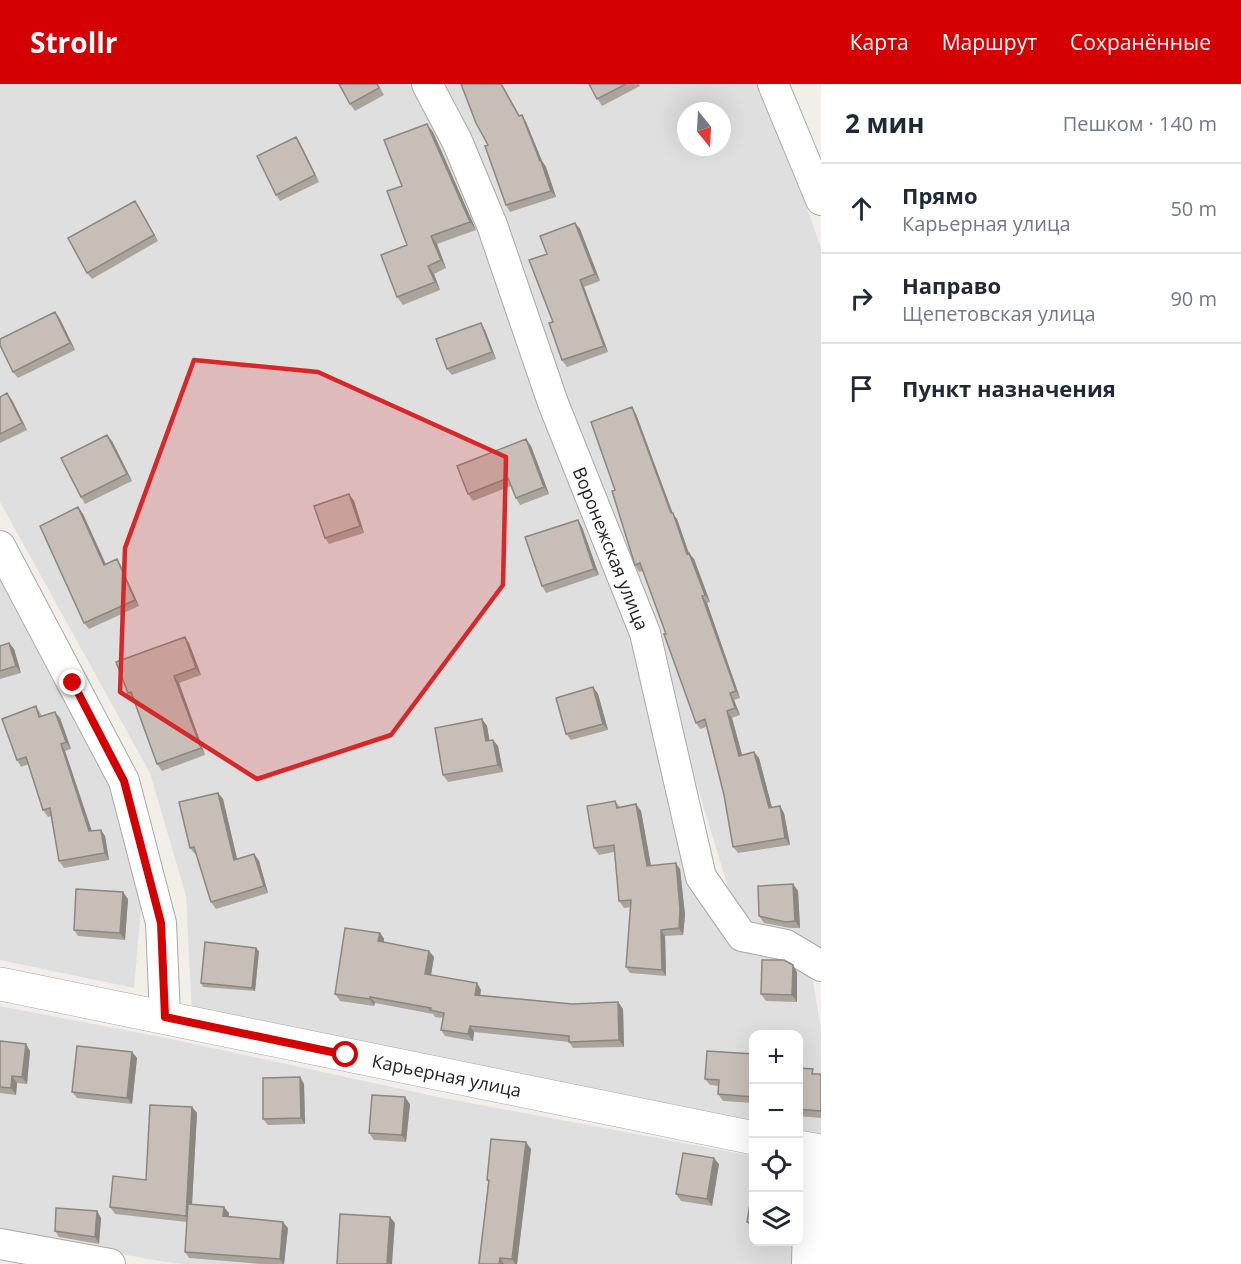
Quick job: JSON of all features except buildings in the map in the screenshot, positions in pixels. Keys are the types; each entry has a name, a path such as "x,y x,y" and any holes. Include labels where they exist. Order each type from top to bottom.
{"street":[{"name":"Воронежская улица","path":"428,84 457,141 492,225 553,403 645,633 701,878 742,936 786,945 821,966"},
{"path":"773,84 821,200"},
{"path":"0,546 124,781 161,923 165,1017"},
{"name":"Карьерная улица","path":"0,984 749,1137"},
{"path":"807,1264 810,1149"},
{"path":"0,1244 110,1264"}],"highlighted area":[{"path":"194,360 318,372 506,457 503,585 391,735 257,779 120,692 125,548"}],"shaded area":[{"path":"0,84 415,84 455,149 630,625 701,894 801,962 813,981 821,1030 821,1141 803,1138 803,1030 749,1030 749,1127 192,1014 186,896 150,773 0,502"},
{"path":"441,84 763,84 821,248 821,953 752,928 731,897 653,641"},
{"path":"0,561 100,750 143,886 134,988 0,960"},
{"path":"0,1006 171,1039 438,1097 749,1155 749,1246 799,1246 801,1264 183,1264 0,1232"}],"route":[{"path":"73,683 124,781 161,923 165,1017 346,1055"}]}
